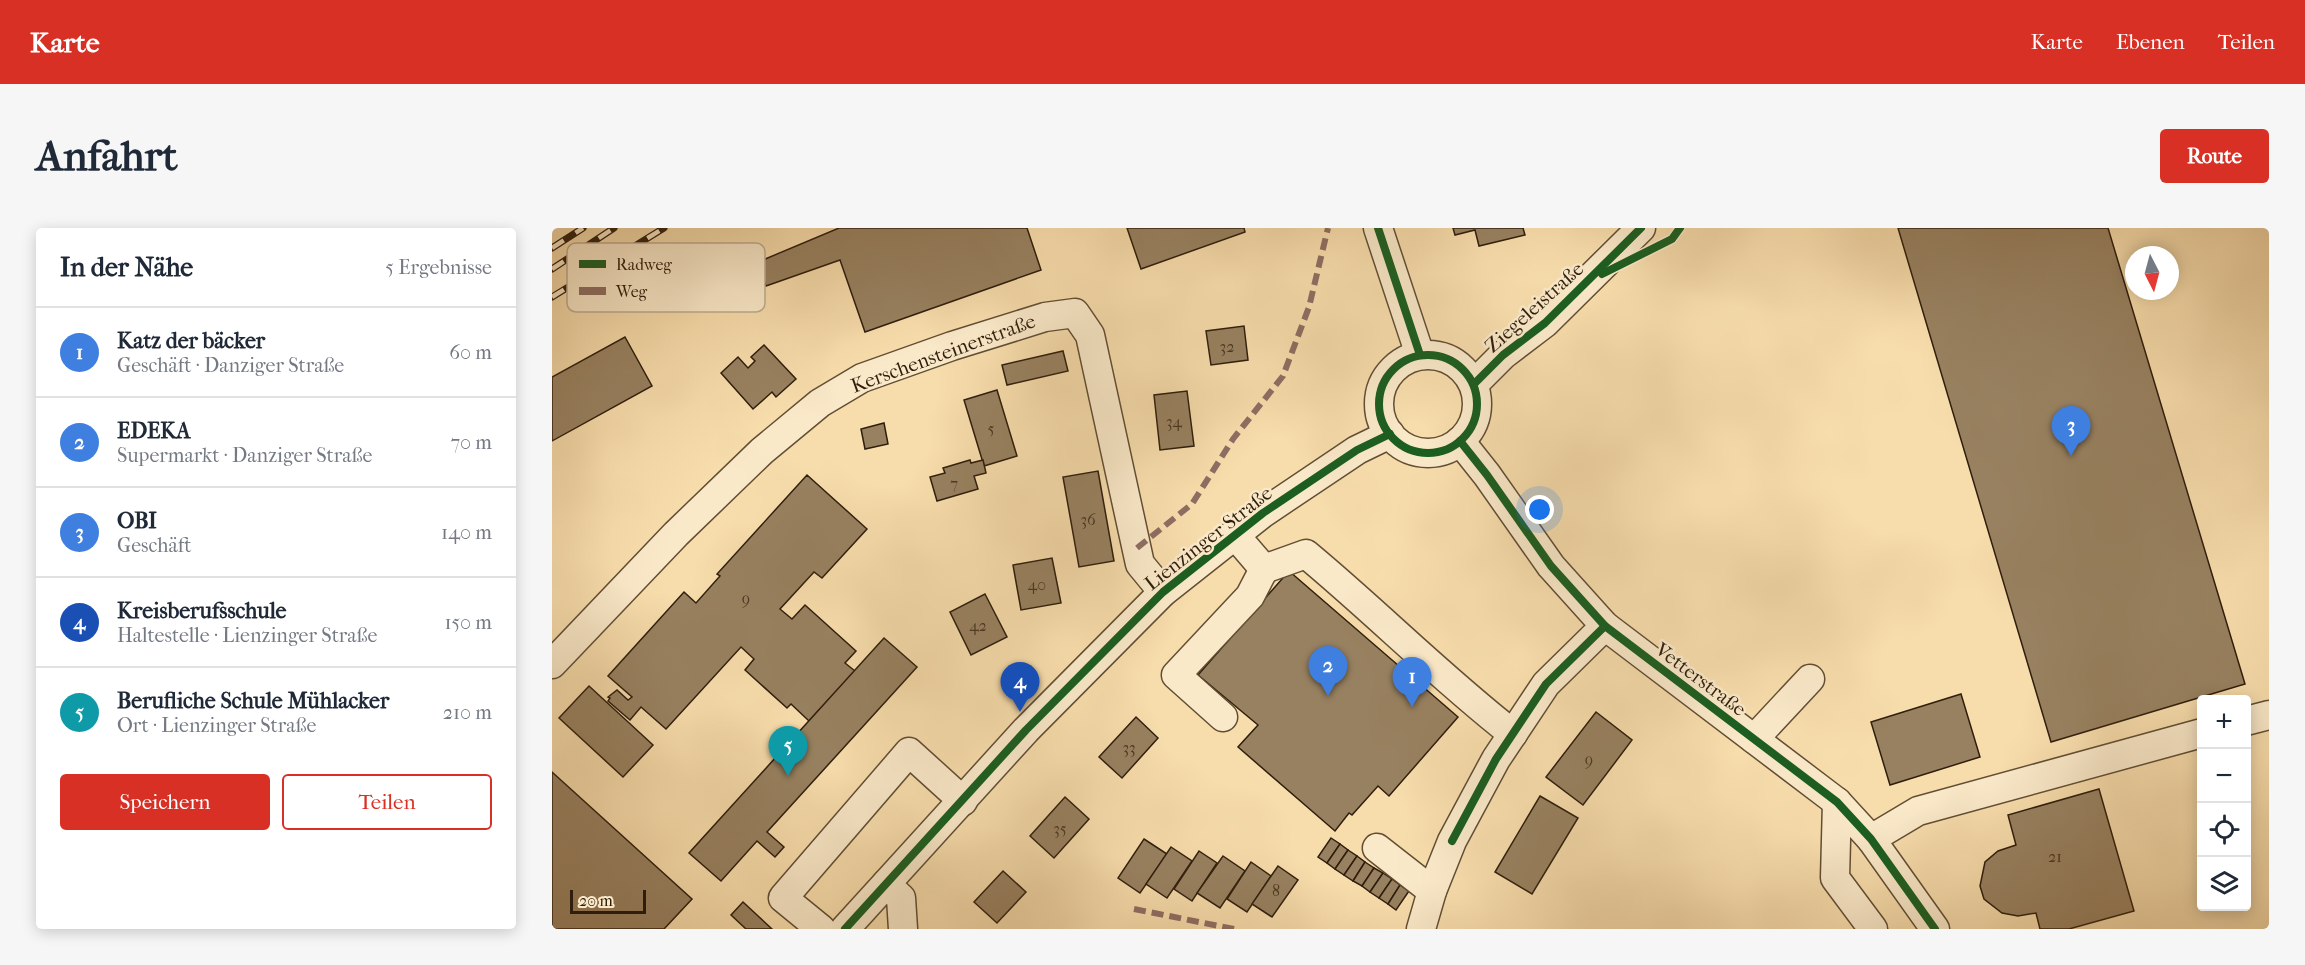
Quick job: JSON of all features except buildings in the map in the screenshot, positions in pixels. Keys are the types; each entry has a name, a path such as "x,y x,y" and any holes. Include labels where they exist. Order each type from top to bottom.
{"street":[{"path":"1378,228 1420,355"},
{"name":"Ziegeleistraße","path":"1474,384 1503,355 1545,323 1641,228"},
{"name":"Kerschensteinerstraße","path":"552,664 676,534 762,451 820,403 862,378 952,346 1045,317 1075,313 1090,335 1140,564 1163,592"},
{"path":"1420,355 1436,355 1452,360 1464,370 1474,384 1477,399 1476,415 1470,429 1460,441 1439,451 1416,451 1401,445 1390,434 1382,419 1379,403 1382,386 1391,372 1404,361 1420,355"},
{"name":"Lienzinger Straße","path":"845,929 1026,730 1163,592 1234,534 1357,450 1390,434"},
{"name":"Vetterstraße","path":"1460,441 1487,475 1551,566 1605,626 1837,802 1871,839 1935,929"},
{"path":"1234,534 1263,568"},
{"path":"1223,717 1176,675 1250,596 1263,568 1306,554 1513,734"},
{"path":"1421,929 1432,891 1452,842 1496,759 1546,684 1605,626"},
{"path":"1754,739 1810,679"},
{"path":"2251,720 2269,715"},
{"path":"1871,839 1918,811 2197,734"},
{"path":"820,929 783,898 909,752 963,801"},
{"path":"1837,802 1834,878 1873,929"},
{"path":"1377,848 1432,891"},
{"path":"886,884 901,898 903,929"}],"railway":[{"path":"552,248 583,228"},
{"path":"591,243 614,228"},
{"path":"640,243 664,228"},
{"path":"552,269 567,259"},
{"path":"552,297 567,288"}],"marked path":[{"path":"1137,548 1192,504 1233,439 1283,376 1309,307 1328,228"},
{"path":"1134,909 1234,929"}],"cycle path":[{"path":"1378,228 1420,355"},
{"path":"1474,384 1503,355 1545,323 1641,228"},
{"path":"1602,274 1672,239 1680,228"},
{"path":"1428,355 1447,359 1462,370 1473,385 1477,404 1473,423 1462,438 1447,449 1428,453 1409,449 1394,438 1383,423 1379,404 1383,385 1394,370 1409,359 1428,355"},
{"path":"845,929 1026,730 1163,592 1263,513 1357,450 1390,434"},
{"path":"1460,441 1487,475 1551,566 1605,626 1837,802 1871,839 1935,929"},
{"path":"1452,841 1496,759 1546,684 1605,626"}],"place":[{"name":"OBI","path":"2071,456"},
{"name":"EDEKA","path":"1328,696"},
{"name":"Katz der bäcker","path":"1412,707"},
{"name":"Kreisberufsschule","path":"1020,712"},
{"name":"Berufliche Schule Mühlacker","path":"788,776"}]}
